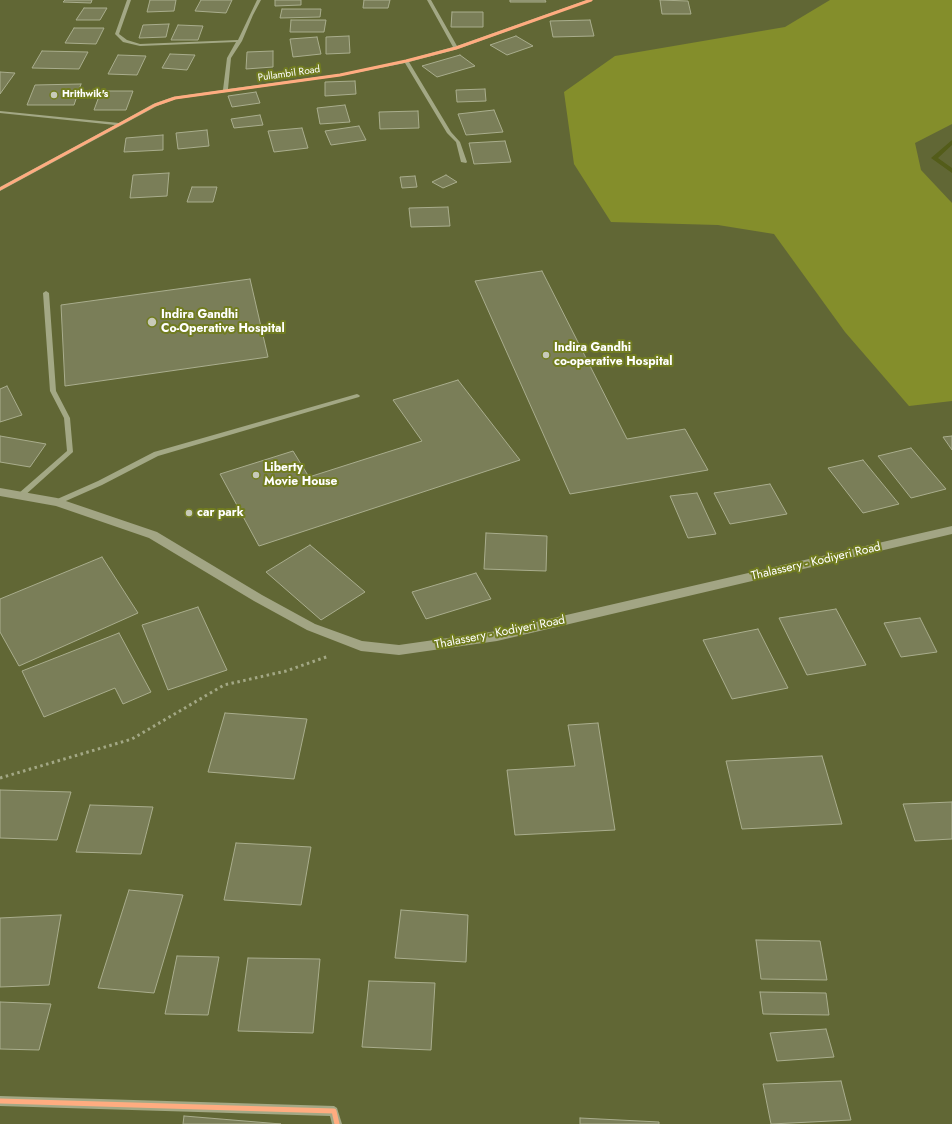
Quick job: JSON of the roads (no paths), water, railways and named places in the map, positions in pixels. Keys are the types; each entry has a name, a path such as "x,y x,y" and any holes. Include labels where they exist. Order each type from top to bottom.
{"main road":[{"name":"Thalassery - Kodiyeri Road","path":"0,492 57,502 153,535 258,598 311,627 361,646 399,650 497,636 952,530"}],"street":[{"path":"129,0 117,34 125,41 140,45 240,41"},
{"path":"225,91 229,58 240,41 251,15 260,0"},
{"path":"429,0 456,48"},
{"name":"Pullambil Road","path":"0,189 155,105 175,98 340,75 406,62 456,48 591,0"},
{"path":"406,62 449,134 458,142 464,162"},
{"path":"0,112 120,124"},
{"path":"21,495 70,452 67,418 53,391 46,293"},
{"path":"57,502 100,484 156,454 357,396"},
{"path":"0,1101 334,1111 337,1124"}],"waterway":[{"path":"952,142 934,158 952,171"}],"place":[{"name":"Hrithwik's","path":"54,95"},
{"name":"Indira Gandhi Co-Operative Hospital","path":"152,322"},
{"name":"Indira Gandhi co-operative Hospital","path":"546,355"},
{"name":"Liberty Movie House","path":"256,475"},
{"name":"car park","path":"189,513"}]}
